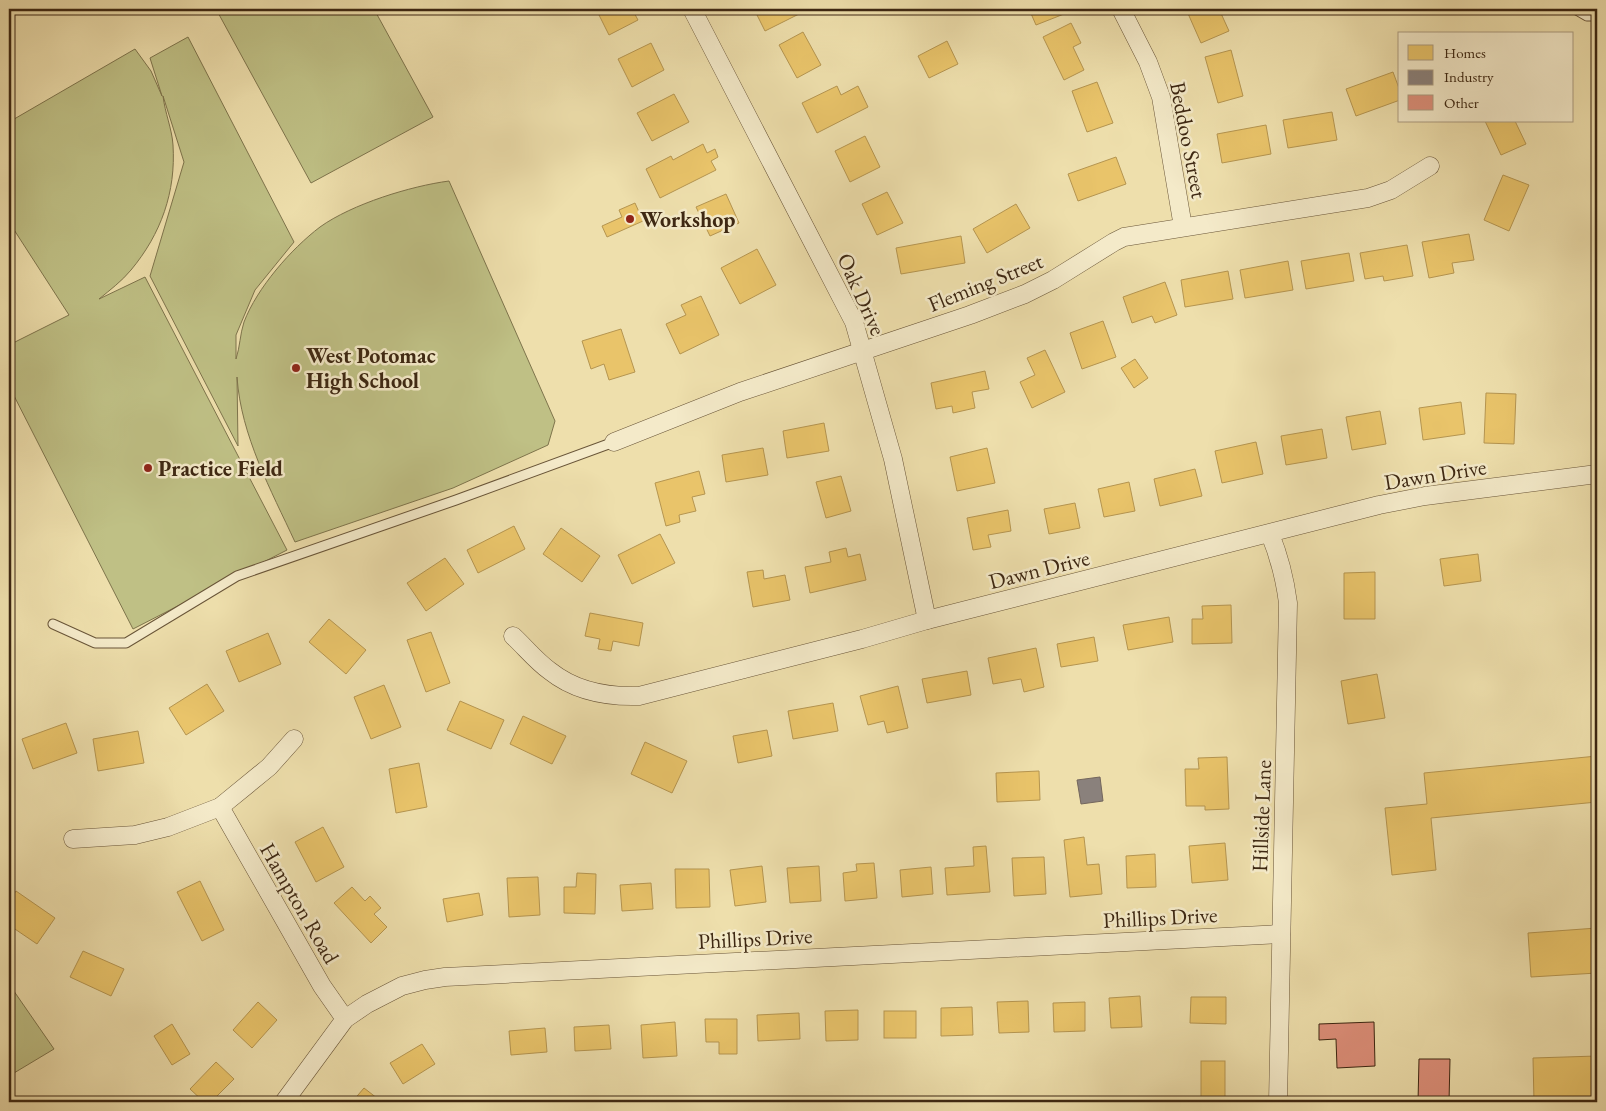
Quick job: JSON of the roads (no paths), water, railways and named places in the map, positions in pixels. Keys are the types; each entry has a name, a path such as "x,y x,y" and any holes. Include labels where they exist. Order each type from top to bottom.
{"street":[{"name":"Oak Drive","path":"692,9 854,322 893,459 927,620"},
{"name":"Beddoo Street","path":"1121,9 1148,62 1161,97 1183,227"},
{"name":"Fleming Street","path":"614,442 740,392 970,315 1025,294 1053,280 1114,242 1124,238 1368,198 1391,190 1430,166"},
{"name":"Dawn Drive","path":"513,636 548,670 564,681 592,692 615,696 639,696 862,639 927,620 1379,505 1425,496 1597,474"},
{"name":"Hillside Lane","path":"1270,534 1276,548 1286,585 1288,603 1278,1102"},
{"path":"73,839 135,836 168,827 220,807 269,767 294,739"},
{"name":"Hampton Road","path":"220,807 322,986 345,1019"},
{"name":"Phillips Drive","path":"284,1102 345,1019 367,1004 402,986 425,980 445,977 1281,934"}],"lane":[{"path":"1576,9 1587,16 1597,16"},
{"path":"53,624 95,643 126,643 238,576 456,500 614,442"}],"place":[{"name":"Workshop","path":"630,219"},
{"name":"West Potomac High School","path":"296,368"},
{"name":"Practice Field","path":"148,468"}]}
